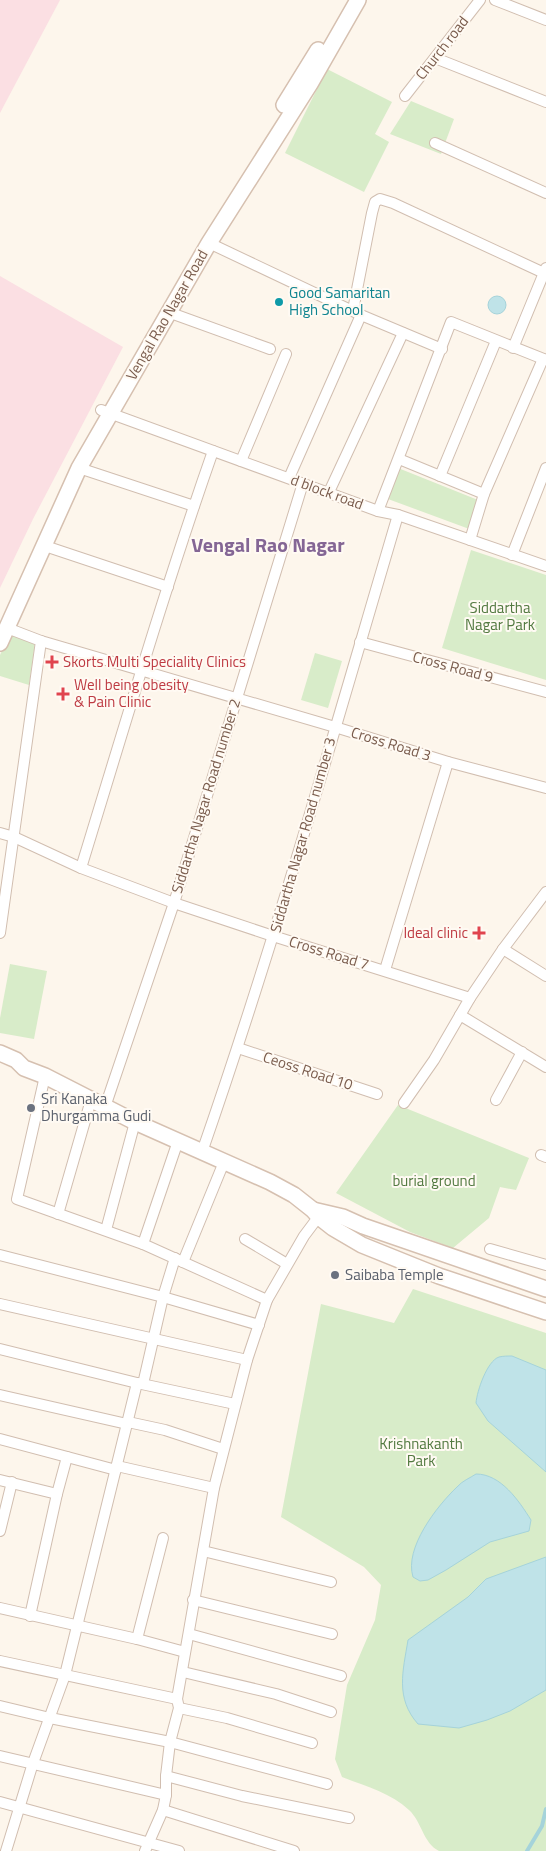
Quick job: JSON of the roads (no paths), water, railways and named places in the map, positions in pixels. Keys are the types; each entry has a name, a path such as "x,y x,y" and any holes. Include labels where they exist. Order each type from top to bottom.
{"main road":[{"name":"Vengal Rao Nagar Road","path":"305,81 347,0"},
{"name":"Vengal Rao Nagar Road","path":"4,626 45,546 106,412 194,261 305,81 358,0"},
{"name":"Vengal Rao Nagar Road","path":"0,643 4,626 72,465 168,312 194,261"},
{"path":"0,1053 16,1060 24,1068 45,1076 135,1122 270,1182 319,1212 333,1228 362,1245 439,1276 546,1312"},
{"path":"319,1212 546,1289"}],"street":[{"name":"Church road","path":"405,96 480,0"},
{"path":"495,0 546,20"},
{"path":"435,58 546,102"},
{"path":"435,143 546,193"},
{"path":"289,478 357,312 372,213 375,202 380,199 394,203 545,271 513,348"},
{"path":"211,235 357,312 442,349"},
{"path":"168,312 270,349"},
{"path":"378,511 451,322 545,360 484,494 470,540"},
{"path":"330,492 403,333"},
{"path":"440,476 496,341"},
{"path":"241,461 286,354"},
{"name":"d block road","path":"106,412 378,511 398,515 546,566"},
{"path":"81,868 141,670 213,451"},
{"path":"399,459 484,494"},
{"path":"79,468 194,506"},
{"path":"512,555 546,468"},
{"name":"Siddartha Nagar Road number 2","path":"58,1214 174,903 303,483"},
{"name":"Siddartha Nagar Road number 3","path":"202,1152 238,1048 273,936 398,515"},
{"path":"45,546 168,587"},
{"name":"Cross Road 3","path":"4,626 41,641 335,726 448,762 546,788"},
{"path":"0,933 41,641"},
{"name":"Cross Road 9","path":"360,642 546,692"},
{"path":"386,970 448,762"},
{"name":"Cross Road 7","path":"0,833 14,837 81,868 174,903 470,998"},
{"path":"404,1103 434,1060 470,998 503,949 546,892"},
{"path":"503,949 546,976"},
{"path":"460,1015 546,1067"},
{"name":"Ceoss Road 10","path":"238,1048 377,1094"},
{"path":"496,1100 522,1052"},
{"path":"45,1076 17,1199 143,1244 266,1300"},
{"path":"106,1230 135,1122"},
{"path":"143,1244 178,1141"},
{"path":"0,1849 6,1851 33,1763 65,1675 127,1423 154,1338 163,1297 224,1162"},
{"path":"146,1847 163,1810 170,1742 178,1703 193,1600 214,1488 235,1404 266,1300 319,1212"},
{"path":"245,1238 288,1264"},
{"path":"490,1249 546,1265"},
{"path":"0,1255 163,1297 258,1324"},
{"path":"0,1304 247,1360"},
{"path":"0,1349 140,1384 235,1404"},
{"path":"0,1395 165,1430 223,1449"},
{"path":"0,1439 67,1458 214,1488"},
{"path":"30,1616 57,1494 67,1458"},
{"path":"0,1480 57,1494"},
{"path":"0,1531 12,1482"},
{"path":"138,1639 163,1538"},
{"path":"203,1551 331,1582"},
{"path":"193,1600 332,1634"},
{"path":"0,1608 138,1639 185,1652"},
{"path":"189,1634 341,1676"},
{"path":"0,1661 178,1703 312,1743"},
{"path":"183,1672 276,1694 331,1712"},
{"path":"0,1706 170,1742 327,1784"},
{"path":"0,1756 166,1794"},
{"path":"166,1776 242,1796 348,1818"},
{"path":"0,1802 21,1806 146,1847 179,1851"},
{"path":"163,1810 282,1850 294,1851"}],"water":[{"path":"497,296 503,299 506,305 503,311 497,314 491,311 488,305 491,299"},
{"path":"512,1356 546,1370 546,1472 488,1421 476,1403 478,1391 490,1364 499,1357"},
{"path":"476,1474 485,1475 493,1479 515,1497 531,1520 529,1531 490,1542 446,1570 428,1580 420,1581 413,1577 411,1566 413,1553 424,1528 449,1495 461,1483"},
{"path":"546,1557 546,1690 510,1711 459,1728 418,1724 406,1704 403,1694 403,1673 408,1640 468,1597 486,1579"}],"waterway":[{"path":"527,1851 542,1826 546,1809"}],"place":[{"name":"Good Samaritan High School","path":"279,302"},
{"name":"Skorts Multi Speciality Clinics","path":"52,662"},
{"name":"Well being obesity & Pain Clinic","path":"63,694"},
{"name":"Ideal clinic","path":"479,933"},
{"name":"Sri Kanaka Dhurgamma Gudi","path":"31,1108"},
{"name":"Saibaba Temple","path":"335,1275"}],"district":[{"name":"Vengal Rao Nagar","path":"268,545"}],"park label":[{"name":"Siddartha Nagar Park","path":"500,616"},
{"name":"burial ground","path":"434,1181"},
{"name":"Krishnakanth Park","path":"421,1452"}]}
